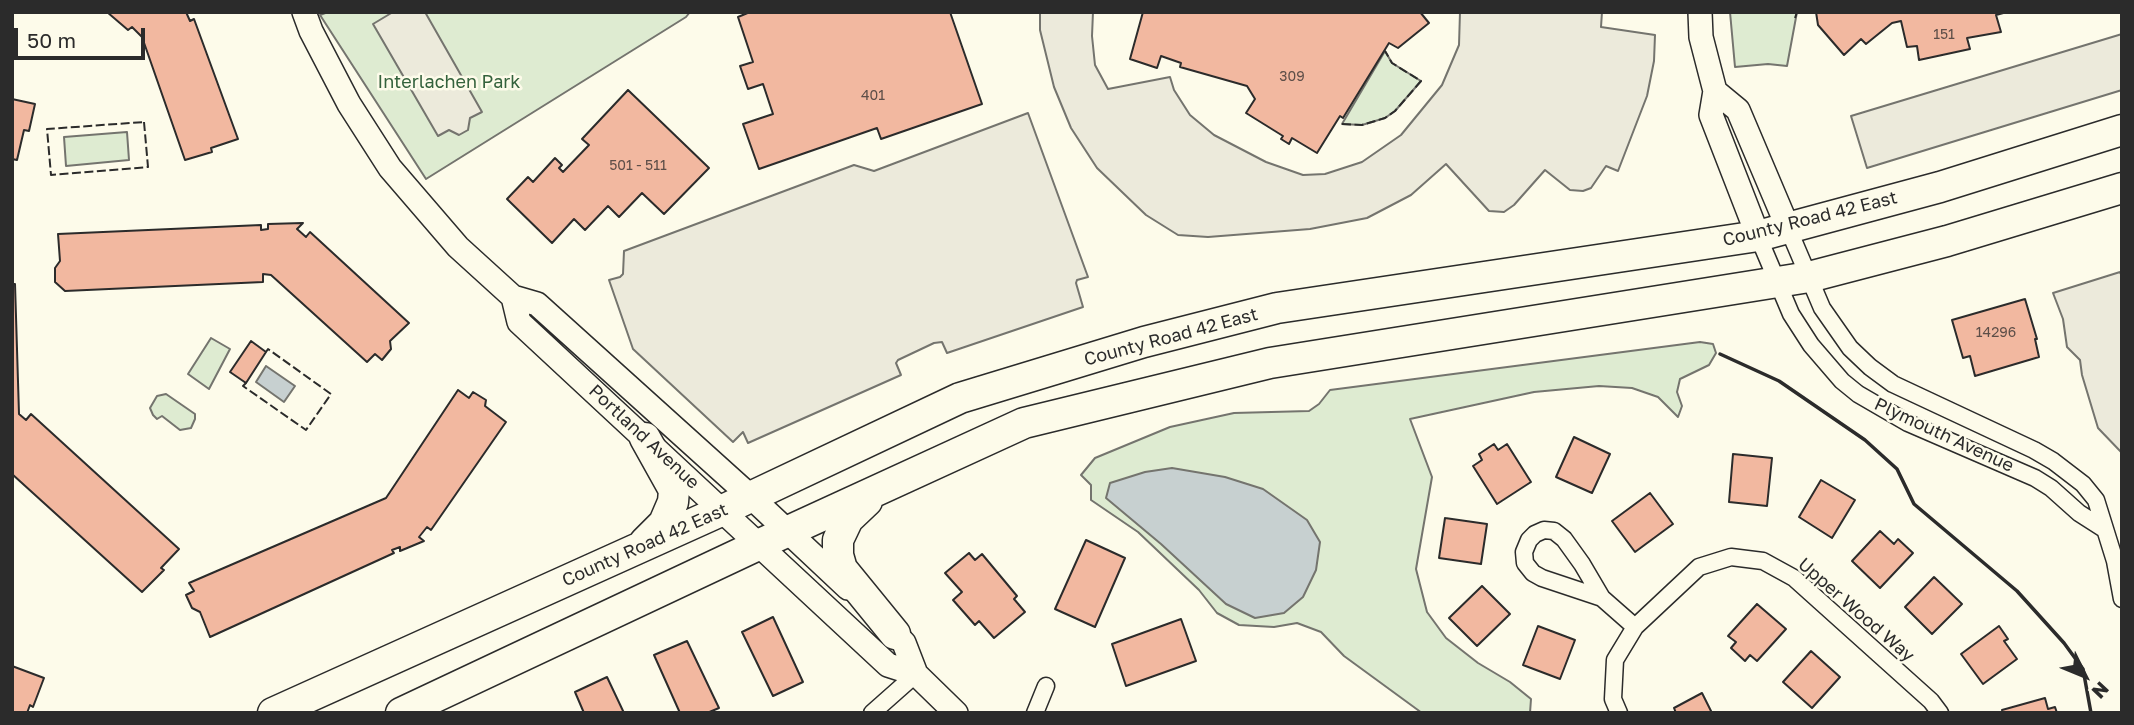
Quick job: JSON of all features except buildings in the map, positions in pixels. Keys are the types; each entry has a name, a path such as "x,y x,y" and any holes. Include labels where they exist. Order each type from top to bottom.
{"highway":[{"name":"County Road 42 East","path":"273,713 723,510 960,398 1155,339 1277,308 1758,236 1941,187 2122,131"},
{"path":"401,713 1024,423 1270,363 1777,284 1947,242 2122,188"},
{"path":"639,548 664,523 673,502 674,490 645,438"},
{"path":"885,487 848,519 838,540 838,555 842,569 895,635"}],"street":[{"name":"Portland Avenue","path":"304,12 349,104 390,168 458,247 513,297 537,304 751,497 904,643 916,674 957,713"},
{"name":"Plymouth Avenue","path":"1700,12 1701,37 1716,91 1712,115 1777,284 1791,314 1811,345 1835,374 1858,394 1908,423 2035,478 2052,488 2079,513 2104,528"},
{"name":"Plymouth Avenue","path":"1716,91 1738,110 1822,307 1835,329 1870,367 1893,384 1958,412 2053,461 2082,484 2096,500 2115,561 2122,599"},
{"name":"Portland Avenue","path":"513,297 519,322 888,665 916,674"},
{"path":"1602,598 1533,573 1525,563 1524,552 1529,540 1544,530 1554,531 1576,556 1602,598 1635,626"},
{"name":"Upper Wood Way","path":"1619,713 1613,699 1615,660 1635,626 1699,567 1731,557 1763,561 1794,578 1931,701 1940,713"},
{"path":"872,713 916,674"},
{"path":"1035,713 1046,686"}],"green space":[{"name":"Interlachen Park","path":"328,12 690,12 426,179 320,15"},
{"path":"1730,12 1797,12 1787,66 1768,64 1735,67"},
{"path":"1385,51 1392,63 1421,81 1395,111 1385,118 1362,125 1342,124"},
{"path":"127,132 129,160 66,166 64,137"},
{"path":"211,338 230,349 209,389 188,374"},
{"path":"1700,342 1713,344 1716,353 1709,365 1680,379 1677,392 1682,406 1678,417 1658,397 1632,388 1599,386 1534,392 1410,419 1432,477 1416,569 1427,612 1446,638 1531,699 1530,713 1422,713 1344,656 1321,632 1297,623 1274,627 1239,625 1217,613 1199,590 1138,532 1091,500 1091,485 1081,475 1095,458 1170,427 1234,413 1309,411 1319,404 1330,390"},
{"path":"166,394 195,414 191,428 180,430 162,416 157,419 153,415 150,408 157,396"}],"shaded area":[{"path":"393,12 425,12 482,112 470,118 468,130 459,135 449,130 438,136 373,24"},
{"path":"1040,12 1093,12 1095,65 1108,89 1170,77 1174,90 1190,115 1214,135 1266,162 1303,175 1325,174 1362,162 1401,135 1442,85 1459,45 1460,12 1602,12 1601,27 1655,35 1654,61 1647,96 1618,171 1606,166 1591,188 1583,191 1570,190 1545,170 1514,205 1504,212 1489,211 1446,164 1411,195 1367,218 1310,229 1208,237 1178,235 1146,215 1097,168 1071,128 1054,87 1040,30"},
{"path":"2122,34 2122,90 1867,168 1851,116"},
{"path":"1028,113 1088,277 1077,280 1076,283 1083,307 947,353 942,342 934,343 898,360 896,363 901,375 748,443 743,432 733,442 633,349 609,280 623,274 624,251 854,165 874,171"},
{"path":"2120,272 2122,453 2098,428 2080,360 2067,347 2063,319 2053,293"},
{"path":"266,366 295,386 284,402 256,382"},
{"path":"1172,468 1225,477 1263,489 1307,520 1320,542 1316,570 1303,597 1284,613 1255,618 1226,604 1106,498 1110,483 1145,472"}],"fence":[{"path":"1795,18 1797,12"},
{"path":"1342,124 1362,125 1385,118 1395,111 1421,81 1392,63 1385,51"},
{"path":"144,122 148,167 51,175 47,129 144,122"},
{"path":"246,383 243,386 306,430 331,394 268,349 266,352"}],"wall":[{"path":"1720,354 1779,381 1865,440 1897,469 1914,504 2017,591 2064,643 2083,669 2091,713"}]}
